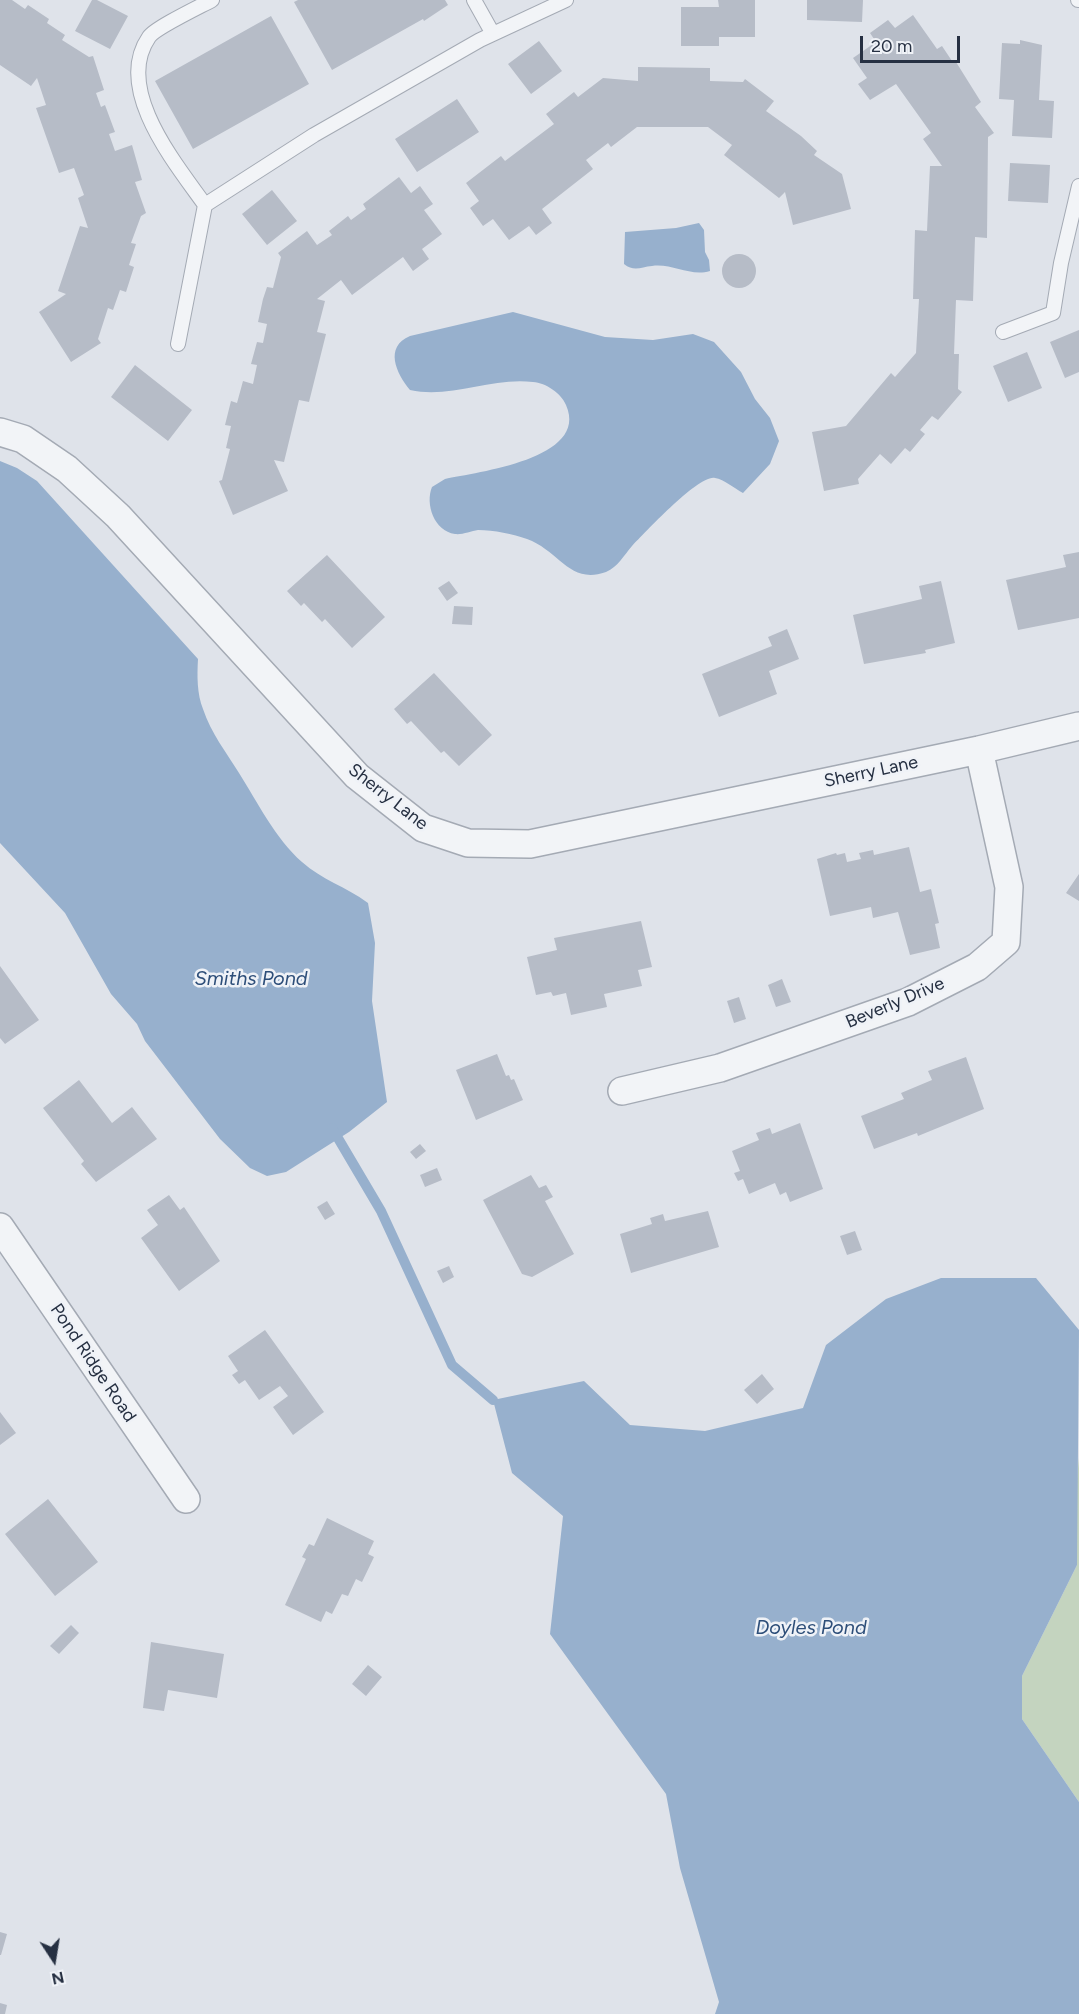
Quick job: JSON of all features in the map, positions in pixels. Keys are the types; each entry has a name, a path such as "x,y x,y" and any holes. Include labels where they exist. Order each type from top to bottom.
{"street":[{"name":"Sherry Lane","path":"0,432 23,439 68,468 118,516 357,776 423,828 468,843 530,844 980,750 1079,726"},
{"name":"Beverly Drive","path":"622,1092 720,1068 908,1002 977,967 1006,942 1010,887 980,750"},
{"name":"Pond Ridge Road","path":"0,1227 186,1498"}],"lane":[{"path":"178,344 205,205 157,137 136,77 142,51 150,35 212,0"},
{"path":"474,0 493,33"},
{"path":"205,205 314,135 493,33 566,0"},
{"path":"1003,332 1053,313 1060,262 1079,186"}],"green space":[{"path":"1079,1458 1079,1802 1022,1719 1022,1676 1077,1565 1076,1489"}],"water":[{"path":"699,223 704,230 705,252 709,260 710,271 695,272 667,266 634,268 624,264 625,232 676,228"},
{"path":"513,312 605,337 653,340 693,334 714,342 741,372 755,399 770,418 779,441 770,464 743,493 715,478 707,479 697,485 660,518 614,567 606,572 593,575 573,570 538,544 522,537 484,530 458,534 448,532 433,516 430,501 432,487 445,479 504,467 527,460 547,450 562,438 569,423 566,405 561,396 552,389 533,382 502,382 441,392 410,390 400,376 395,353 402,341 410,336"},
{"name":"Smiths Pond","path":"0,461 17,468 37,481 198,659 200,697 210,726 268,820 292,853 310,868 368,903 375,943 372,1001 387,1102 349,1132 286,1172 267,1176 250,1168 220,1139 145,1041 137,1024 111,994 65,913 0,843"},
{"name":"Doyles Pond","path":"941,1278 1036,1278 1079,1330 1077,1565 1022,1676 1022,1719 1079,1802 1079,2014 715,2014 719,2002 680,1868 666,1794 550,1634 563,1516 512,1473 493,1400 584,1381 630,1425 705,1431 803,1408 826,1345 886,1299"}],"building":[{"path":"0,0 12,0 25,9 28,5 49,19 47,23 65,35 62,40 89,57 93,56 104,90 96,93 101,107 105,105 115,132 109,134 115,151 132,145 142,180 135,182 146,213 141,216 131,243 136,244 129,265 134,267 126,292 120,290 113,310 108,308 98,339 101,343 71,362 39,312 66,294 58,291 80,226 88,228 78,198 84,195 74,168 59,173 36,108 46,105 37,78 31,86 0,65"},
{"path":"92,0 97,0 128,16 110,49 75,31"},
{"path":"298,0 445,0 448,5 424,21 423,19 332,70 294,2"},
{"path":"718,0 755,0 755,37 719,37 719,46 681,46 681,7 719,7"},
{"path":"807,0 863,0 862,22 807,20"},
{"path":"913,15 937,49 942,46 952,61 956,62 981,102 975,107 994,133 988,137 987,238 975,237 973,301 956,300 954,354 959,354 958,389 962,392 938,420 932,416 920,430 925,434 910,452 905,448 891,464 880,454 858,479 859,484 824,491 812,432 846,426 891,373 895,377 916,353 919,299 913,299 915,230 927,231 930,166 942,166 923,139 931,133 896,84 870,100 858,84 867,78 853,58 876,42 870,33 888,20 895,28"},
{"path":"271,16 309,84 193,149 155,81"},
{"path":"1020,40 1042,45 1039,100 1054,101 1052,138 1012,136 1014,100 999,99 1002,43 1020,44"},
{"path":"539,41 562,71 531,94 508,64"},
{"path":"638,67 710,68 710,81 743,82 745,79 774,101 766,111 801,136 817,151 814,155 842,174 851,209 793,225 785,192 779,198 724,155 732,145 708,127 637,127 611,147 608,143 586,160 593,169 542,209 552,223 536,235 529,226 509,240 493,219 483,226 470,208 479,201 466,183 501,156 505,161 554,124 546,114 574,92 578,97 603,78 638,81"},
{"path":"457,99 479,132 417,172 395,139"},
{"path":"1010,163 1050,165 1048,203 1008,201"},
{"path":"399,177 411,193 420,186 433,204 424,210 442,234 422,249 429,259 413,271 403,257 352,295 341,280 317,299 325,301 317,332 326,334 309,402 299,400 284,462 274,460 288,491 233,515 219,481 222,480 230,449 226,448 231,426 225,425 231,401 237,403 243,381 253,384 257,365 251,364 257,342 263,343 267,324 258,322 267,287 273,288 281,257 278,253 307,231 317,245 332,235 329,231 348,216 351,220 366,209 363,204"},
{"path":"272,190 297,221 267,245 242,214"},
{"path":"739,254 751,259 756,271 751,283 739,288 727,283 722,271 727,259"},
{"path":"1079,330 1079,372 1065,378 1050,342"},
{"path":"1027,352 1042,388 1008,402 993,366"},
{"path":"135,365 192,410 168,441 111,397"},
{"path":"1079,552 1079,618 1018,630 1006,580 1066,567 1063,555"},
{"path":"327,555 385,617 352,648 325,619 322,622 304,603 301,606 287,591"},
{"path":"449,581 458,593 447,601 438,588"},
{"path":"941,581 955,643 925,650 926,653 864,664 853,615 922,599 919,586"},
{"path":"454,606 473,607 472,625 452,624"},
{"path":"787,629 799,659 769,671 777,694 719,717 702,674 772,646 768,637"},
{"path":"434,673 492,735 459,766 444,751 441,753 411,721 407,724 394,709"},
{"path":"909,847 920,892 931,889 939,923 935,924 940,948 910,955 898,912 873,918 871,907 830,916 817,859 836,853 837,855 845,853 847,862 861,859 859,853 873,850 874,855"},
{"path":"1079,874 1079,901 1066,893"},
{"path":"641,921 652,967 638,970 642,986 604,994 607,1007 571,1015 566,993 553,996 551,992 536,995 527,957 557,950 554,938"},
{"path":"0,966 39,1020 5,1044 0,1038"},
{"path":"782,979 791,1002 776,1007 768,985"},
{"path":"739,997 746,1019 734,1023 727,1001"},
{"path":"497,1054 506,1076 509,1075 511,1080 514,1079 523,1100 476,1120 456,1070"},
{"path":"966,1057 984,1109 918,1136 917,1133 874,1149 861,1116 904,1099 901,1093 932,1080 928,1071"},
{"path":"79,1080 112,1123 132,1107 157,1139 96,1182 81,1164 84,1161 43,1108"},
{"path":"800,1123 823,1189 790,1202 786,1192 780,1195 775,1183 749,1194 743,1179 738,1181 734,1173 740,1171 732,1151 759,1140 756,1133 770,1128 772,1134"},
{"path":"420,1144 426,1151 416,1159 410,1152"},
{"path":"437,1168 442,1180 425,1187 420,1175"},
{"path":"531,1175 539,1188 546,1185 553,1197 545,1201 574,1254 532,1277 522,1274 483,1200"},
{"path":"169,1195 180,1210 184,1207 220,1261 179,1291 141,1238 158,1225 147,1210"},
{"path":"327,1201 335,1214 325,1220 317,1207"},
{"path":"708,1211 719,1247 631,1273 620,1234 652,1224 650,1218 663,1214 665,1221"},
{"path":"855,1231 862,1250 847,1255 840,1236"},
{"path":"449,1266 454,1277 443,1283 437,1271"},
{"path":"265,1330 324,1412 293,1435 273,1407 288,1396 280,1386 259,1400 245,1380 239,1384 232,1375 238,1371 228,1356"},
{"path":"762,1374 774,1389 757,1404 744,1390"},
{"path":"0,1412 16,1433 0,1445"},
{"path":"48,1499 98,1562 55,1596 5,1534"},
{"path":"327,1518 374,1541 368,1554 374,1557 362,1582 356,1579 348,1596 342,1594 332,1614 326,1611 321,1622 285,1605 306,1559 302,1557 309,1544 314,1546"},
{"path":"71,1625 79,1633 59,1654 50,1646"},
{"path":"151,1642 224,1654 217,1698 168,1690 164,1711 143,1708"},
{"path":"368,1665 382,1677 366,1696 352,1684"},
{"path":"0,1932 7,1934 1,1955 0,1955"},
{"path":"0,2003 7,2005 5,2014 0,2014"}],"waterway":[{"path":"332,1128 381,1211 452,1365 493,1400"}]}
